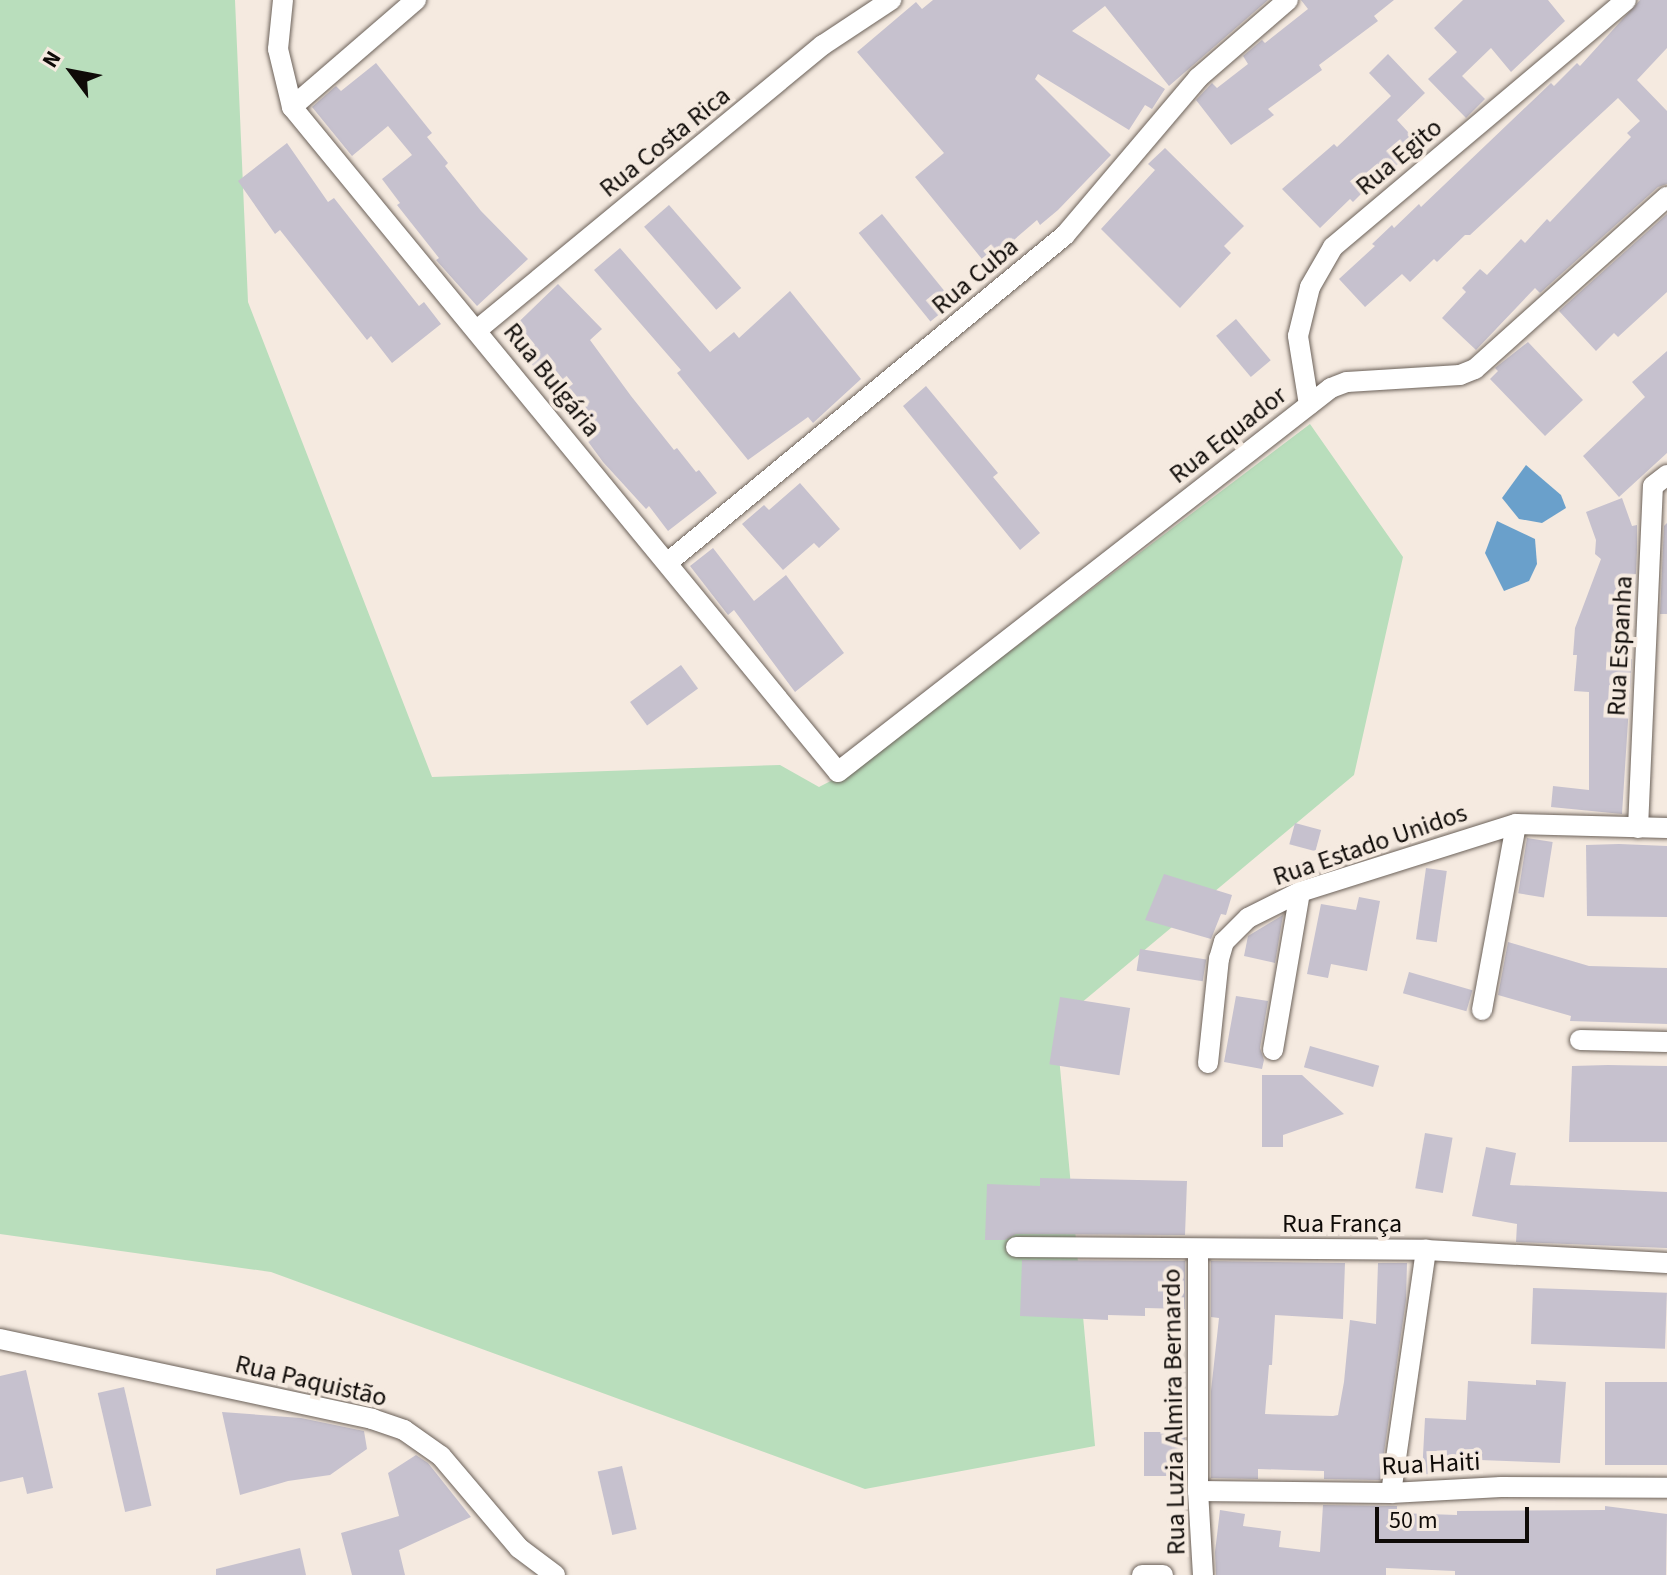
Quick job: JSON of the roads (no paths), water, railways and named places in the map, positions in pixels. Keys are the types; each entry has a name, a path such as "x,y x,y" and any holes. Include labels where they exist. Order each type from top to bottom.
{"street":[{"name":"Rua Bulgária","path":"283,0 278,49 292,107 838,772"},
{"path":"292,107 416,0"},
{"name":"Rua Costa Rica","path":"477,330 823,45 891,0"},
{"name":"Rua Cuba","path":"667,563 1065,235 1198,78 1288,0"},
{"name":"Rua Egito","path":"1309,405 1298,336 1310,287 1333,247 1626,0"},
{"name":"Rua Equador","path":"838,772 1331,388 1347,382 1460,375 1475,369 1667,197"},
{"name":"Rua Espanha","path":"1638,828 1653,486 1667,475"},
{"path":"1482,1010 1516,824"},
{"name":"Rua Estado Unidos","path":"1208,1063 1219,959 1224,942 1248,918 1300,892 1516,824 1667,828"},
{"path":"1273,1050 1300,892"},
{"path":"1580,1040 1667,1042"},
{"name":"Rua França","path":"1016,1247 1426,1250 1667,1263"},
{"name":"Rua Luzia Almira Bernardo","path":"1198,1249 1198,1491 1203,1575"},
{"path":"1391,1493 1426,1250"},
{"name":"Rua Paquistão","path":"0,1339 372,1419 404,1430 441,1456 519,1548 555,1575"},
{"name":"Rua Haiti","path":"1198,1491 1391,1493 1501,1487 1667,1488"},
{"path":"1142,1575 1163,1575"}],"water":[{"path":"1526,465 1561,495 1566,508 1542,523 1519,519 1502,498"},
{"path":"1497,521 1535,539 1537,564 1529,581 1504,591 1485,553"}]}
